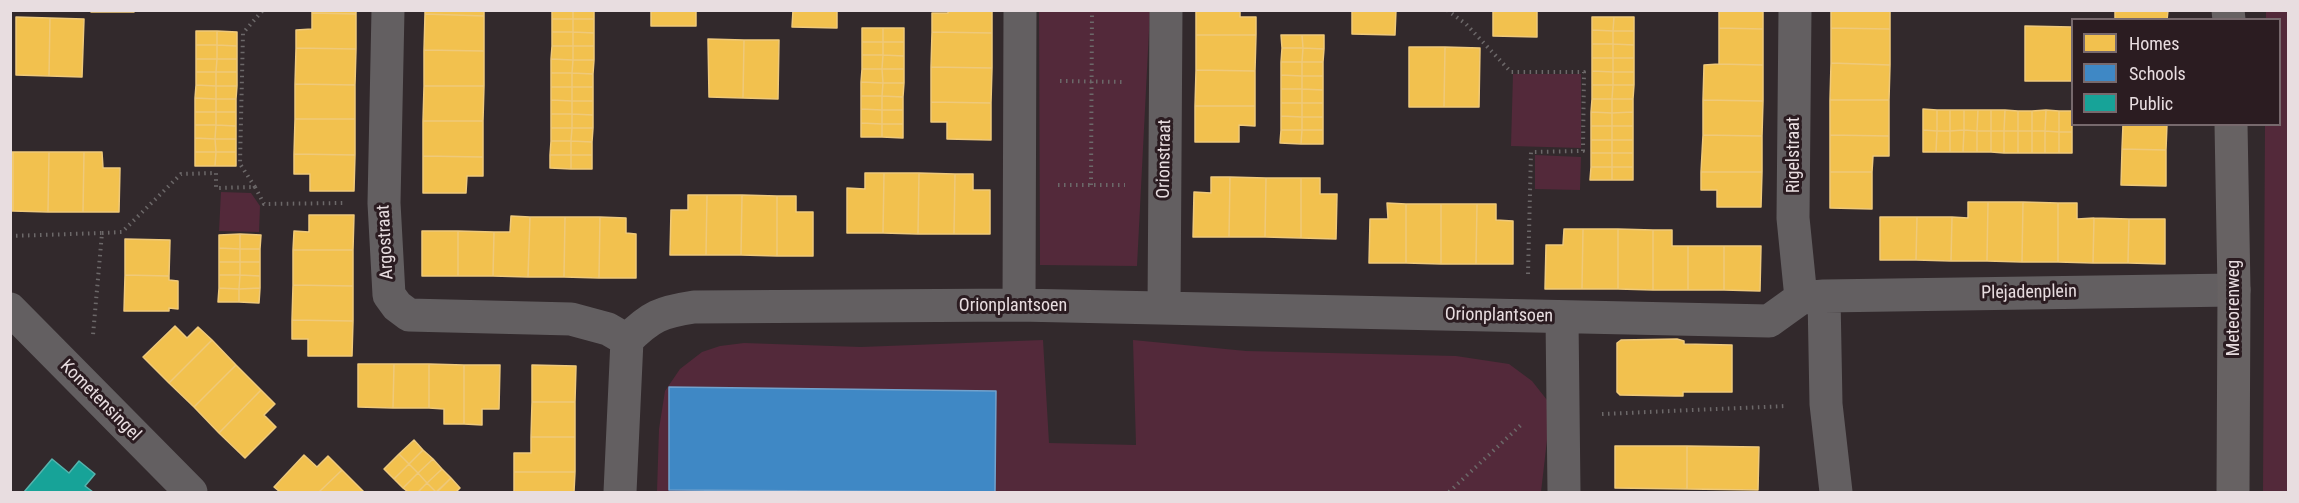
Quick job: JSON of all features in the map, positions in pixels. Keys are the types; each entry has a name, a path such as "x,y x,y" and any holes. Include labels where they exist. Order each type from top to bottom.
{"street":[{"name":"Argostraat","path":"388,10 384,203 389,295 410,315 571,319 608,329 627,340"},
{"path":"1019,305 1020,10"},
{"name":"Orionstraat","path":"1164,308 1166,10"},
{"name":"Rigelstraat","path":"1794,10 1793,218 1812,297"},
{"name":"Meteorenweg","path":"2231,126 2234,290 2233,492"},
{"name":"Plejadenplein","path":"1812,297 2234,290"},
{"path":"1812,297 1836,492"},
{"name":"Orionplantsoen","path":"627,340 645,322 666,311 694,307 1019,305 1769,321 1812,297"},
{"name":"Kometensingel","path":"10,309 191,492"},
{"name":"Orionplantsoen","path":"1562,318 1564,492"},
{"path":"620,492 627,340"}],"path":[{"path":"262,10 243,33 240,164 264,204 384,203"},
{"path":"1091,185 1092,10"},
{"path":"1448,10 1466,24 1511,72 1584,72 1583,151 1531,152 1527,317"},
{"path":"1020,81 1166,83"},
{"path":"10,236 122,232 181,174 216,173 216,188 255,187"},
{"path":"1021,185 1164,185"},
{"path":"88,390 102,233"},
{"path":"1449,492 1528,419 1826,404"}],"shaded area":[{"path":"1039,11 1150,11 1137,266 1040,265"},
{"path":"2266,11 2288,11 2288,492 2263,492 2265,126 2281,126 2281,18 2266,18"},
{"path":"1513,74 1581,74 1581,148 1511,146"},
{"path":"1535,155 1581,157 1580,190 1535,189"},
{"path":"221,192 251,193 260,206 259,232 219,231"},
{"path":"1043,340 1049,443 1136,445 1133,340 1246,351 1456,356 1509,364 1532,381 1547,400 1550,414 1541,492 657,492 659,429 665,391 680,369 702,352 720,346 744,343 861,347"}],"building: Homes":[{"path":"91,10 134,10 134,12 91,12"},
{"path":"312,10 356,10 356,14 312,13"},
{"path":"425,10 484,10 484,16 425,14"},
{"path":"552,10 573,10 573,19 552,19"},
{"path":"573,10 594,10 594,19 573,19"},
{"path":"651,10 696,10 696,26 651,26"},
{"path":"793,10 837,10 837,28 792,27"},
{"path":"948,10 992,10 992,33 932,32 932,13 948,13"},
{"path":"1196,10 1240,10 1240,17 1256,17 1256,35 1196,35"},
{"path":"1352,10 1396,10 1395,35 1352,34"},
{"path":"1493,10 1537,10 1537,37 1493,36"},
{"path":"1719,10 1763,10 1763,29 1719,28"},
{"path":"1831,10 1890,10 1890,29 1831,28"},
{"path":"2115,11 2168,11 2167,18 2115,18"},
{"path":"312,13 356,14 356,49 296,48 296,30 312,29"},
{"path":"425,14 484,16 484,51 424,50"},
{"path":"16,17 50,18 49,76 16,75"},
{"path":"1592,17 1614,17 1613,31 1592,30"},
{"path":"1614,17 1634,17 1634,31 1613,31"},
{"path":"50,18 84,19 82,77 49,76"},
{"path":"552,19 573,19 573,32 552,32"},
{"path":"573,19 594,19 594,33 573,32"},
{"path":"2025,26 2071,27 2071,81 2025,81"},
{"path":"862,28 883,28 883,42 862,42"},
{"path":"883,28 904,28 904,42 883,42"},
{"path":"1719,28 1763,29 1763,65 1719,64"},
{"path":"1831,28 1890,29 1890,65 1831,63"},
{"path":"1592,30 1613,31 1613,44 1592,44"},
{"path":"196,31 217,31 217,45 196,45"},
{"path":"217,31 237,32 237,46 217,45"},
{"path":"1613,31 1634,31 1634,45 1613,44"},
{"path":"552,32 573,32 573,46 552,46"},
{"path":"573,32 594,33 594,46 573,46"},
{"path":"932,32 992,33 992,68 931,67"},
{"path":"1196,35 1256,35 1255,71 1196,70"},
{"path":"1281,35 1302,35 1303,48 1282,48"},
{"path":"1302,35 1324,35 1324,49 1303,48"},
{"path":"708,39 744,40 743,98 709,97"},
{"path":"744,40 779,40 778,99 743,98"},
{"path":"862,42 883,42 883,55 862,55"},
{"path":"883,42 904,42 904,56 883,55"},
{"path":"1592,44 1613,44 1613,58 1592,58"},
{"path":"1613,44 1634,45 1634,58 1613,58"},
{"path":"196,45 217,45 217,59 196,59"},
{"path":"217,45 237,46 237,59 217,59"},
{"path":"552,46 573,46 573,60 551,59"},
{"path":"573,46 594,46 594,60 573,60"},
{"path":"1409,47 1445,47 1444,107 1409,107"},
{"path":"1445,47 1480,48 1479,107 1444,107"},
{"path":"296,48 356,49 355,85 295,84"},
{"path":"1282,48 1303,48 1302,62 1281,62"},
{"path":"1303,48 1324,49 1323,62 1302,62"},
{"path":"424,50 484,51 484,86 424,86"},
{"path":"862,55 883,55 882,69 862,69"},
{"path":"883,55 904,56 904,69 882,69"},
{"path":"1592,58 1613,58 1613,72 1592,71"},
{"path":"1613,58 1634,58 1634,72 1613,72"},
{"path":"196,59 217,59 216,72 196,72"},
{"path":"217,59 237,59 237,72 216,72"},
{"path":"551,59 573,60 572,73 551,73"},
{"path":"573,60 594,60 593,74 572,73"},
{"path":"1281,62 1302,62 1302,76 1281,75"},
{"path":"1302,62 1323,62 1323,76 1302,76"},
{"path":"1831,63 1890,65 1889,100 1830,100"},
{"path":"1704,65 1763,65 1763,101 1703,100"},
{"path":"931,67 992,68 991,103 931,102"},
{"path":"862,69 882,69 883,83 861,82"},
{"path":"882,69 904,69 904,83 883,83"},
{"path":"1196,70 1255,71 1255,106 1195,106"},
{"path":"1592,71 1613,72 1613,85 1592,85"},
{"path":"196,72 216,72 216,86 196,85"},
{"path":"216,72 237,72 237,86 216,86"},
{"path":"1613,72 1634,72 1634,85 1613,85"},
{"path":"551,73 572,73 572,87 551,87"},
{"path":"572,73 593,74 593,87 572,87"},
{"path":"1281,75 1302,76 1302,89 1281,89"},
{"path":"1302,76 1323,76 1323,90 1302,89"},
{"path":"861,82 883,83 882,96 861,96"},
{"path":"883,83 904,83 903,97 882,96"},
{"path":"295,84 355,85 355,119 295,119"},
{"path":"196,85 216,86 216,99 195,98"},
{"path":"1592,85 1613,85 1612,99 1592,99"},
{"path":"1613,85 1634,85 1633,99 1612,99"},
{"path":"216,86 237,86 236,99 216,99"},
{"path":"424,86 484,86 483,121 423,121"},
{"path":"551,87 572,87 572,101 551,100"},
{"path":"572,87 593,87 593,101 572,101"},
{"path":"1281,89 1302,89 1302,103 1281,103"},
{"path":"1302,89 1323,90 1323,103 1302,103"},
{"path":"861,96 882,96 882,110 861,109"},
{"path":"882,96 903,97 903,110 882,110"},
{"path":"195,98 216,99 216,112 195,112"},
{"path":"216,99 236,99 236,112 216,112"},
{"path":"1592,99 1612,99 1612,113 1591,112"},
{"path":"1612,99 1633,99 1633,112 1612,113"},
{"path":"551,100 572,101 572,114 551,114"},
{"path":"1703,100 1763,101 1762,136 1703,135"},
{"path":"1830,100 1889,100 1889,136 1830,135"},
{"path":"572,101 593,101 593,115 572,114"},
{"path":"931,102 991,103 991,140 947,139 947,122 931,122"},
{"path":"1281,103 1302,103 1302,117 1281,116"},
{"path":"1302,103 1323,103 1323,117 1302,117"},
{"path":"1195,106 1255,106 1255,126 1239,125 1239,142 1195,142"},
{"path":"861,109 882,110 882,124 861,123"},
{"path":"1923,109 1937,110 1937,131 1923,130"},
{"path":"882,110 903,110 903,124 882,124"},
{"path":"1937,110 1950,110 1950,131 1937,131"},
{"path":"1950,110 1964,110 1964,130 1950,131"},
{"path":"1964,110 1978,110 1977,131 1964,130"},
{"path":"1978,110 1991,110 1991,131 1977,131"},
{"path":"1991,110 2005,110 2004,131 1991,131"},
{"path":"2005,110 2018,111 2018,131 2004,131"},
{"path":"2046,110 2045,131 2032,131 2032,111"},
{"path":"2046,110 2059,111 2059,132 2045,131"},
{"path":"2018,111 2032,111 2032,131 2018,131"},
{"path":"2059,111 2071,111 2072,132 2059,132"},
{"path":"195,112 216,112 216,125 195,125"},
{"path":"216,112 236,112 236,126 216,125"},
{"path":"1591,112 1612,113 1612,126 1591,126"},
{"path":"1633,112 1633,126 1612,126 1612,113"},
{"path":"551,114 572,114 572,128 551,128"},
{"path":"572,114 593,115 593,128 572,128"},
{"path":"1281,116 1302,117 1302,130 1281,130"},
{"path":"1302,117 1323,117 1323,130 1302,130"},
{"path":"295,119 355,119 355,155 294,154"},
{"path":"423,121 483,121 483,157 423,156"},
{"path":"861,123 882,124 882,137 861,137"},
{"path":"882,124 903,124 903,138 882,137"},
{"path":"195,125 216,125 215,139 195,138"},
{"path":"216,125 236,126 236,139 215,139"},
{"path":"1591,126 1612,126 1612,140 1591,140"},
{"path":"1612,126 1633,126 1633,140 1612,140"},
{"path":"2123,126 2167,126 2166,150 2122,149"},
{"path":"551,128 572,128 571,141 551,141"},
{"path":"572,128 593,128 592,142 571,141"},
{"path":"1281,130 1302,130 1301,144 1280,143"},
{"path":"1302,130 1323,130 1323,144 1301,144"},
{"path":"1923,130 1937,131 1936,152 1923,152"},
{"path":"1964,130 1977,131 1977,152 1963,152"},
{"path":"1964,130 1963,152 1950,152 1950,131"},
{"path":"1937,131 1950,131 1950,152 1936,152"},
{"path":"1977,131 1991,131 1991,152 1977,152"},
{"path":"1991,131 2004,131 2004,153 1991,152"},
{"path":"2004,131 2018,131 2018,153 2004,153"},
{"path":"2018,131 2032,131 2032,153 2018,153"},
{"path":"2032,131 2045,131 2045,153 2032,153"},
{"path":"2045,131 2059,132 2059,153 2045,153"},
{"path":"2059,132 2072,132 2072,153 2059,153"},
{"path":"1703,135 1762,136 1762,172 1701,172"},
{"path":"1830,135 1889,136 1889,156 1873,156 1872,172 1830,172"},
{"path":"195,138 215,139 216,152 195,152"},
{"path":"215,139 236,139 236,152 216,152"},
{"path":"1591,140 1612,140 1612,153 1591,153"},
{"path":"1612,140 1633,140 1633,153 1612,153"},
{"path":"551,141 571,141 571,155 550,155"},
{"path":"571,141 592,142 592,155 571,155"},
{"path":"2122,149 2166,150 2166,186 2121,185"},
{"path":"10,152 13,152 13,211 10,211"},
{"path":"13,152 49,152 48,212 13,211"},
{"path":"49,152 84,152 83,212 48,212"},
{"path":"84,152 102,152 103,168 120,168 119,212 83,212"},
{"path":"195,152 216,152 215,166 195,166"},
{"path":"216,152 236,152 236,166 215,166"},
{"path":"1591,153 1612,153 1612,167 1591,167"},
{"path":"1612,153 1633,153 1633,167 1612,167"},
{"path":"294,154 355,155 354,191 310,191 310,174 294,174"},
{"path":"550,155 571,155 571,169 550,168"},
{"path":"571,155 592,155 592,169 571,169"},
{"path":"423,156 483,157 483,176 467,176 466,193 423,193"},
{"path":"1591,167 1612,167 1612,180 1590,180"},
{"path":"1612,167 1633,167 1633,180 1612,180"},
{"path":"1701,172 1762,172 1761,207 1717,207 1717,190 1701,190"},
{"path":"1830,172 1872,172 1872,209 1830,208"},
{"path":"865,173 884,173 883,233 847,233 847,188 865,189"},
{"path":"884,173 919,173 918,234 883,233"},
{"path":"919,173 955,174 954,234 918,234"},
{"path":"955,174 973,174 973,190 990,190 990,234 954,234"},
{"path":"1211,177 1230,177 1229,237 1193,237 1194,192 1211,193"},
{"path":"1230,177 1266,178 1265,237 1229,237"},
{"path":"1266,178 1301,178 1301,238 1265,237"},
{"path":"1301,178 1320,178 1320,194 1337,194 1336,239 1301,238"},
{"path":"688,195 707,195 706,255 670,255 671,210 688,210"},
{"path":"707,195 742,195 741,255 706,255"},
{"path":"742,195 777,196 777,256 741,255"},
{"path":"777,196 796,196 796,212 813,212 813,256 777,256"},
{"path":"1968,202 1988,202 1987,261 1951,261 1952,217 1968,218"},
{"path":"1988,202 2023,202 2022,262 1987,261"},
{"path":"2023,202 2058,203 2058,262 2022,262"},
{"path":"1387,203 1406,204 1406,263 1369,263 1370,219 1388,219"},
{"path":"2058,203 2077,203 2077,219 2094,218 2093,263 2058,262"},
{"path":"1406,204 1441,204 1441,264 1406,263"},
{"path":"1441,204 1477,204 1476,264 1441,264"},
{"path":"1477,204 1496,204 1496,220 1513,221 1513,264 1476,264"},
{"path":"309,215 354,215 353,250 293,250 294,231 309,232"},
{"path":"511,216 530,217 528,277 493,276 494,232 510,232"},
{"path":"530,217 565,217 564,277 528,277"},
{"path":"565,217 600,217 599,278 564,277"},
{"path":"600,217 626,218 626,233 636,234 636,278 599,278"},
{"path":"1880,217 1917,217 1916,260 1880,260"},
{"path":"1917,217 1952,217 1951,261 1916,260"},
{"path":"2094,218 2129,219 2128,263 2093,263"},
{"path":"2129,219 2165,219 2165,264 2128,263"},
{"path":"1564,229 1583,229 1582,289 1545,289 1546,245 1563,245"},
{"path":"1583,229 1618,229 1618,289 1582,289"},
{"path":"1618,229 1653,230 1653,290 1618,289"},
{"path":"1653,230 1672,230 1672,246 1688,246 1688,290 1653,290"},
{"path":"422,231 458,231 458,276 422,276"},
{"path":"458,231 494,232 493,276 458,276"},
{"path":"240,234 261,235 260,249 240,249"},
{"path":"240,234 240,249 219,248 219,235"},
{"path":"125,239 170,240 169,276 125,275"},
{"path":"1688,246 1724,246 1724,290 1688,290"},
{"path":"1724,246 1761,246 1760,291 1724,290"},
{"path":"219,248 240,249 240,262 219,262"},
{"path":"240,249 260,249 260,262 240,262"},
{"path":"293,250 353,250 353,286 293,285"},
{"path":"219,262 240,262 240,275 219,275"},
{"path":"240,262 260,262 260,276 240,275"},
{"path":"125,275 169,276 169,280 178,281 178,309 124,311"},
{"path":"219,275 240,275 239,289 219,288"},
{"path":"240,275 260,276 260,288 239,289"},
{"path":"293,285 353,286 353,321 292,320"},
{"path":"219,288 239,289 239,302 218,302"},
{"path":"260,288 259,303 239,302 239,289"},
{"path":"292,320 353,321 352,356 308,356 308,339 292,339"},
{"path":"175,326 187,338 198,327 212,340 169,383 143,357"},
{"path":"1677,339 1684,341 1684,344 1732,345 1732,392 1683,392 1683,396 1675,396 1620,395 1617,392 1617,343 1621,340"},
{"path":"212,340 236,365 194,407 169,383"},
{"path":"358,364 394,364 393,408 358,407"},
{"path":"394,364 429,364 429,408 393,408"},
{"path":"429,364 464,365 464,424 444,424 444,409 429,408"},
{"path":"236,365 261,390 219,433 194,407"},
{"path":"464,365 500,365 499,409 482,409 482,425 464,424"},
{"path":"532,365 576,366 575,402 532,402"},
{"path":"261,390 275,404 264,415 276,427 245,458 219,433"},
{"path":"532,402 575,402 575,437 531,437"},
{"path":"531,437 575,437 575,472 514,472 514,453 531,453"},
{"path":"414,440 423,450 409,464 399,454"},
{"path":"1615,446 1687,446 1687,489 1615,488"},
{"path":"1687,446 1759,447 1758,490 1687,489"},
{"path":"423,450 433,459 418,473 409,464"},
{"path":"399,454 409,464 394,479 384,469"},
{"path":"304,455 317,467 328,456 342,470 319,492 280,492 274,487"},
{"path":"433,459 442,469 427,483 418,473"},
{"path":"409,464 418,473 403,488 394,479"},
{"path":"442,469 451,478 436,492 427,483"},
{"path":"342,470 364,492 319,492"},
{"path":"514,472 575,472 574,492 514,492"},
{"path":"418,473 427,483 418,492 408,492 403,488"},
{"path":"451,478 460,488 456,492 437,492"},
{"path":"427,483 436,492 418,492"}],"building: Schools":[{"path":"669,387 996,391 995,492 669,490"}],"building: Public":[{"path":"52,459 69,473 79,461 95,474 85,486 93,492 24,492"}]}
